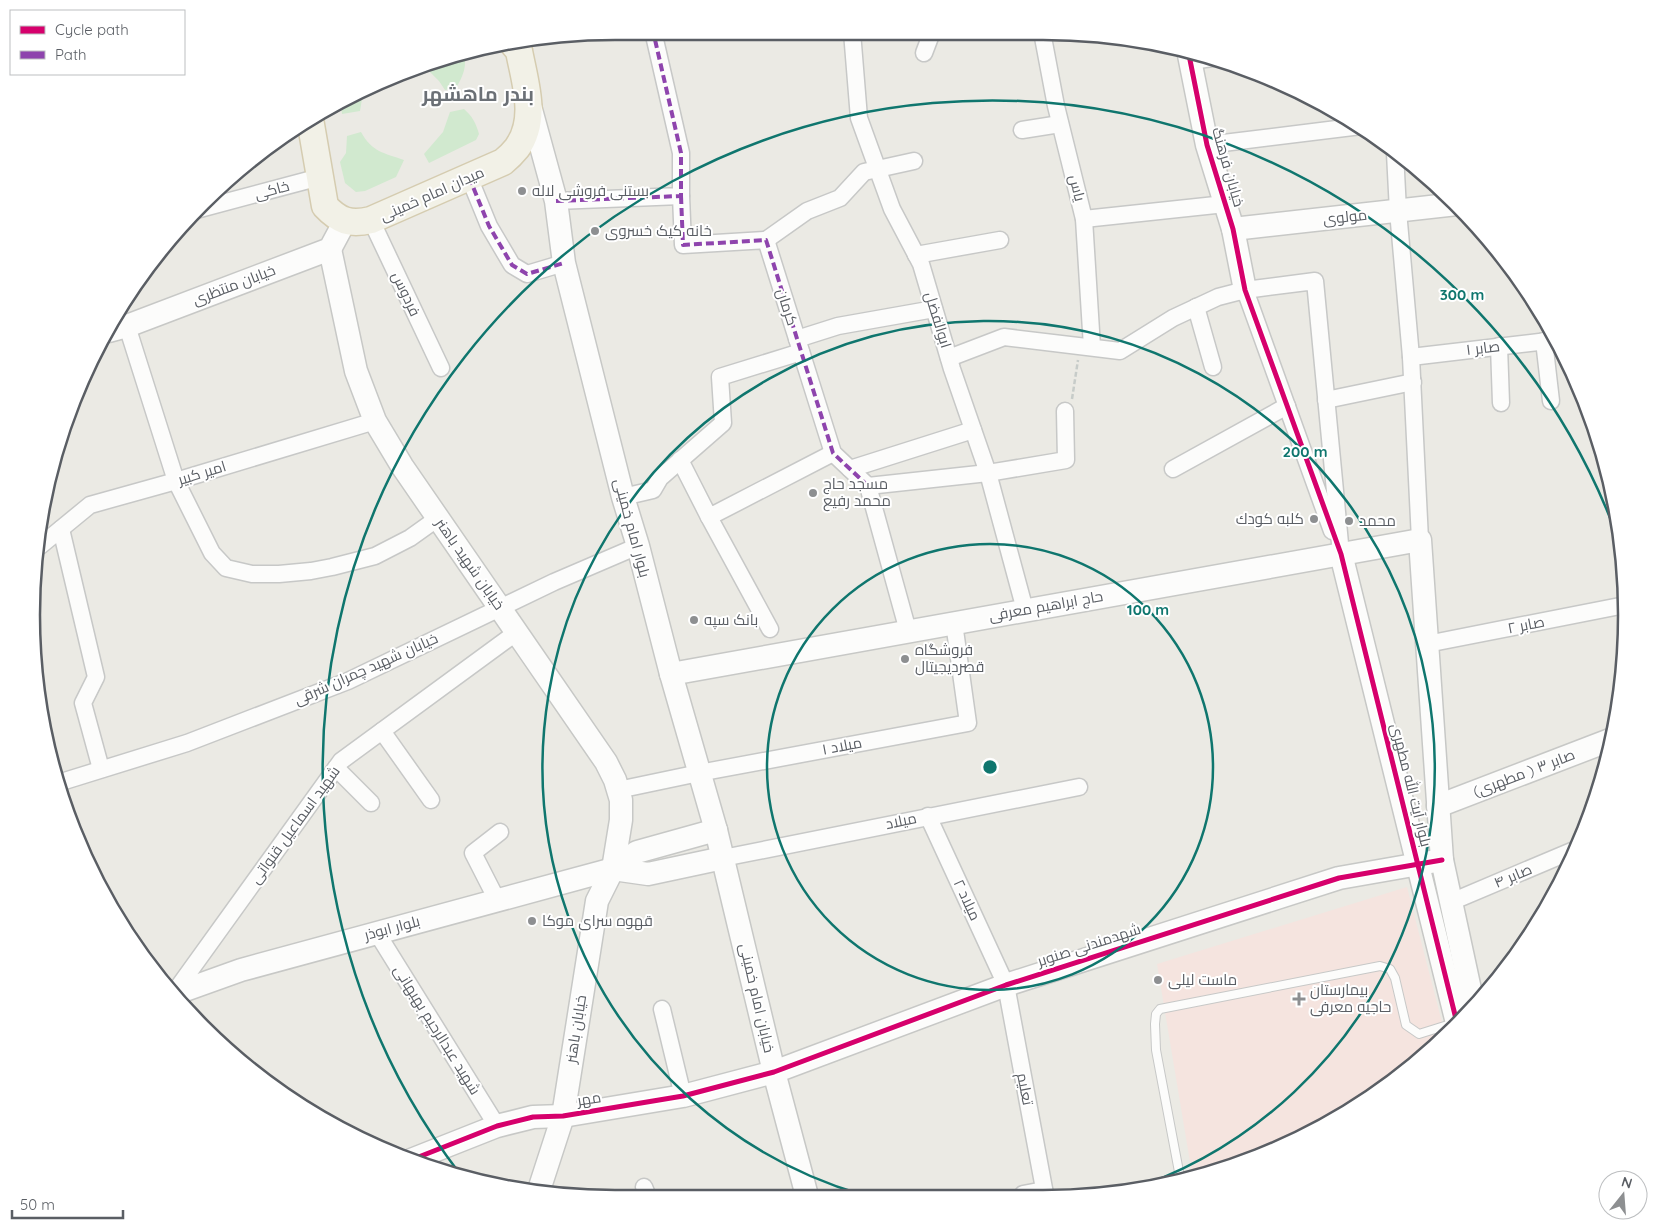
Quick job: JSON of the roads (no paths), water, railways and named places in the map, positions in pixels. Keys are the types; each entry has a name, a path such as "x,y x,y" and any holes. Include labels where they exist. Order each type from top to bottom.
{"main road":[{"name":"میدان امام خمینی","path":"345,221 358,223 371,220 503,162 517,148 526,129 530,106 518,49"},
{"path":"311,127 324,206 334,215 345,221"}],"street":[{"path":"655,40 681,153 683,245 766,240 808,211 840,198 864,172 914,162"},
{"name":"ابوالفضل","path":"853,40 860,118 892,209 921,264 949,358 988,473 1025,610"},
{"path":"924,53 929,40"},
{"name":"یاس","path":"1044,40 1060,124 1084,219 1086,347"},
{"name":"خیابان فرهنگ","path":"1190,59 1207,145 1233,229 1245,290"},
{"name":"بلوار امام خمینی","path":"530,106 556,198 564,263 622,497 638,546 671,674 723,858"},
{"path":"1022,130 1060,124"},
{"path":"1207,145 1347,128"},
{"path":"1395,161 1413,382 1420,540"},
{"name":"خاکی","path":"210,206 320,177"},
{"path":"470,177 490,226 512,265 527,274 564,263"},
{"path":"556,198 681,196"},
{"path":"1084,219 1226,204"},
{"name":"مولوی","path":"1233,229 1447,205"},
{"name":"فردوس","path":"371,220 441,368"},
{"path":"330,249 345,221"},
{"name":"کرمان","path":"766,240 833,453 868,486"},
{"path":"916,255 1000,240"},
{"name":"خیابان منتظری","path":"118,328 330,249"},
{"name":"خیابان شهید باهنر","path":"330,249 356,371 375,421 402,466 606,762 615,780 620,800 621,820 613,869"},
{"path":"949,358 1004,337 1120,352 1173,318 1218,297 1245,290 1315,281 1341,554"},
{"path":"1245,290 1341,554"},
{"path":"1196,307 1213,367"},
{"path":"622,497 653,490 660,478 723,423 720,377 799,345 838,326 934,309"},
{"path":"118,328 176,481 212,553 219,563 226,568 252,574 311,571 361,560 375,556 410,538 438,518"},
{"name":"صابر ۱","path":"1411,357 1548,340"},
{"path":"1550,345 1551,401"},
{"path":"1499,346 1501,403"},
{"path":"1326,400 1413,382"},
{"path":"1173,469 1287,406"},
{"path":"908,631 868,486 988,473 1066,460 1065,411"},
{"name":"امیر کبیر","path":"45,542 90,505 375,421"},
{"path":"850,469 973,430"},
{"path":"709,517 833,453"},
{"path":"680,460 770,629"},
{"path":"61,529 96,677 83,703 101,769"},
{"name":"حاج ابراهیم معرفی","path":"671,674 1420,540"},
{"name":"بلوار آیت الله مطهری","path":"1420,540 1442,860 1472,998"},
{"name":"خیابان شهید چمران شرقی","path":"65,781 186,743 348,681 554,582 638,546"},
{"name":"بلوار آیت الله مطهری","path":"1341,554 1455,1016"},
{"name":"صابر ۲","path":"1427,644 1618,607"},
{"name":"میلاد ۱","path":"618,790 968,723 954,623"},
{"name":"شهید اسماعیل قنواتی","path":"178,988 341,761 517,632"},
{"path":"382,731 431,800"},
{"name":"صابر ۳ ( مطهری)","path":"1438,806 1603,743"},
{"path":"336,768 371,803"},
{"name":"میلاد","path":"723,858 1079,787"},
{"name":"میلاد ۲","path":"928,816 1006,985"},
{"path":"613,869 637,852 716,830"},
{"path":"497,900 474,853 500,832"},
{"name":"صابر ۴","path":"1451,902 1565,855"},
{"path":"613,869 648,874 723,858"},
{"name":"خیابان امام خمینی","path":"723,858 774,1072 805,1190"},
{"name":"شهدمندنی صنوبر","path":"774,1072 1006,985 1339,878 1442,860"},
{"name":"بلوار ابوذر","path":"181,992 241,970 613,869"},
{"name":"خیابان باهنر","path":"541,1185 562,1116 597,901 613,869"},
{"name":"شهید عبدالرحیم بهبهانی","path":"377,933 497,1126"},
{"name":"تعلیم","path":"1006,985 1044,1190"},
{"path":"662,1009 682,1096"},
{"name":"مهر","path":"422,1156 497,1126 533,1118 562,1116 682,1096 774,1072"}],"lane":[{"path":"1179,1173 1156,1050 1155,1024 1156,1014 1160,1010 1380,966 1390,969 1395,978 1406,1025 1418,1034 1445,1026"}],"place":[{"name":"بستنی فروشی لاله","path":"522,191"},
{"name":"خانه کیک خسروی","path":"595,231"},
{"name":"مسجد حاج محمد رفیع","path":"813,493"},
{"name":"كلبه كودك","path":"1314,519"},
{"name":"محمد","path":"1349,521"},
{"name":"بانک سپه","path":"694,620"},
{"name":"فروشگاه قصردیجیتال","path":"905,659"},
{"name":"قهوه سرای موکا","path":"532,921"},
{"name":"ماست لیلی","path":"1158,980"},
{"name":"بیمارستان حاجیه معرفی","path":"1299,999"}],"district":[{"name":"بندر ماهشهر","path":"478,94"}]}
